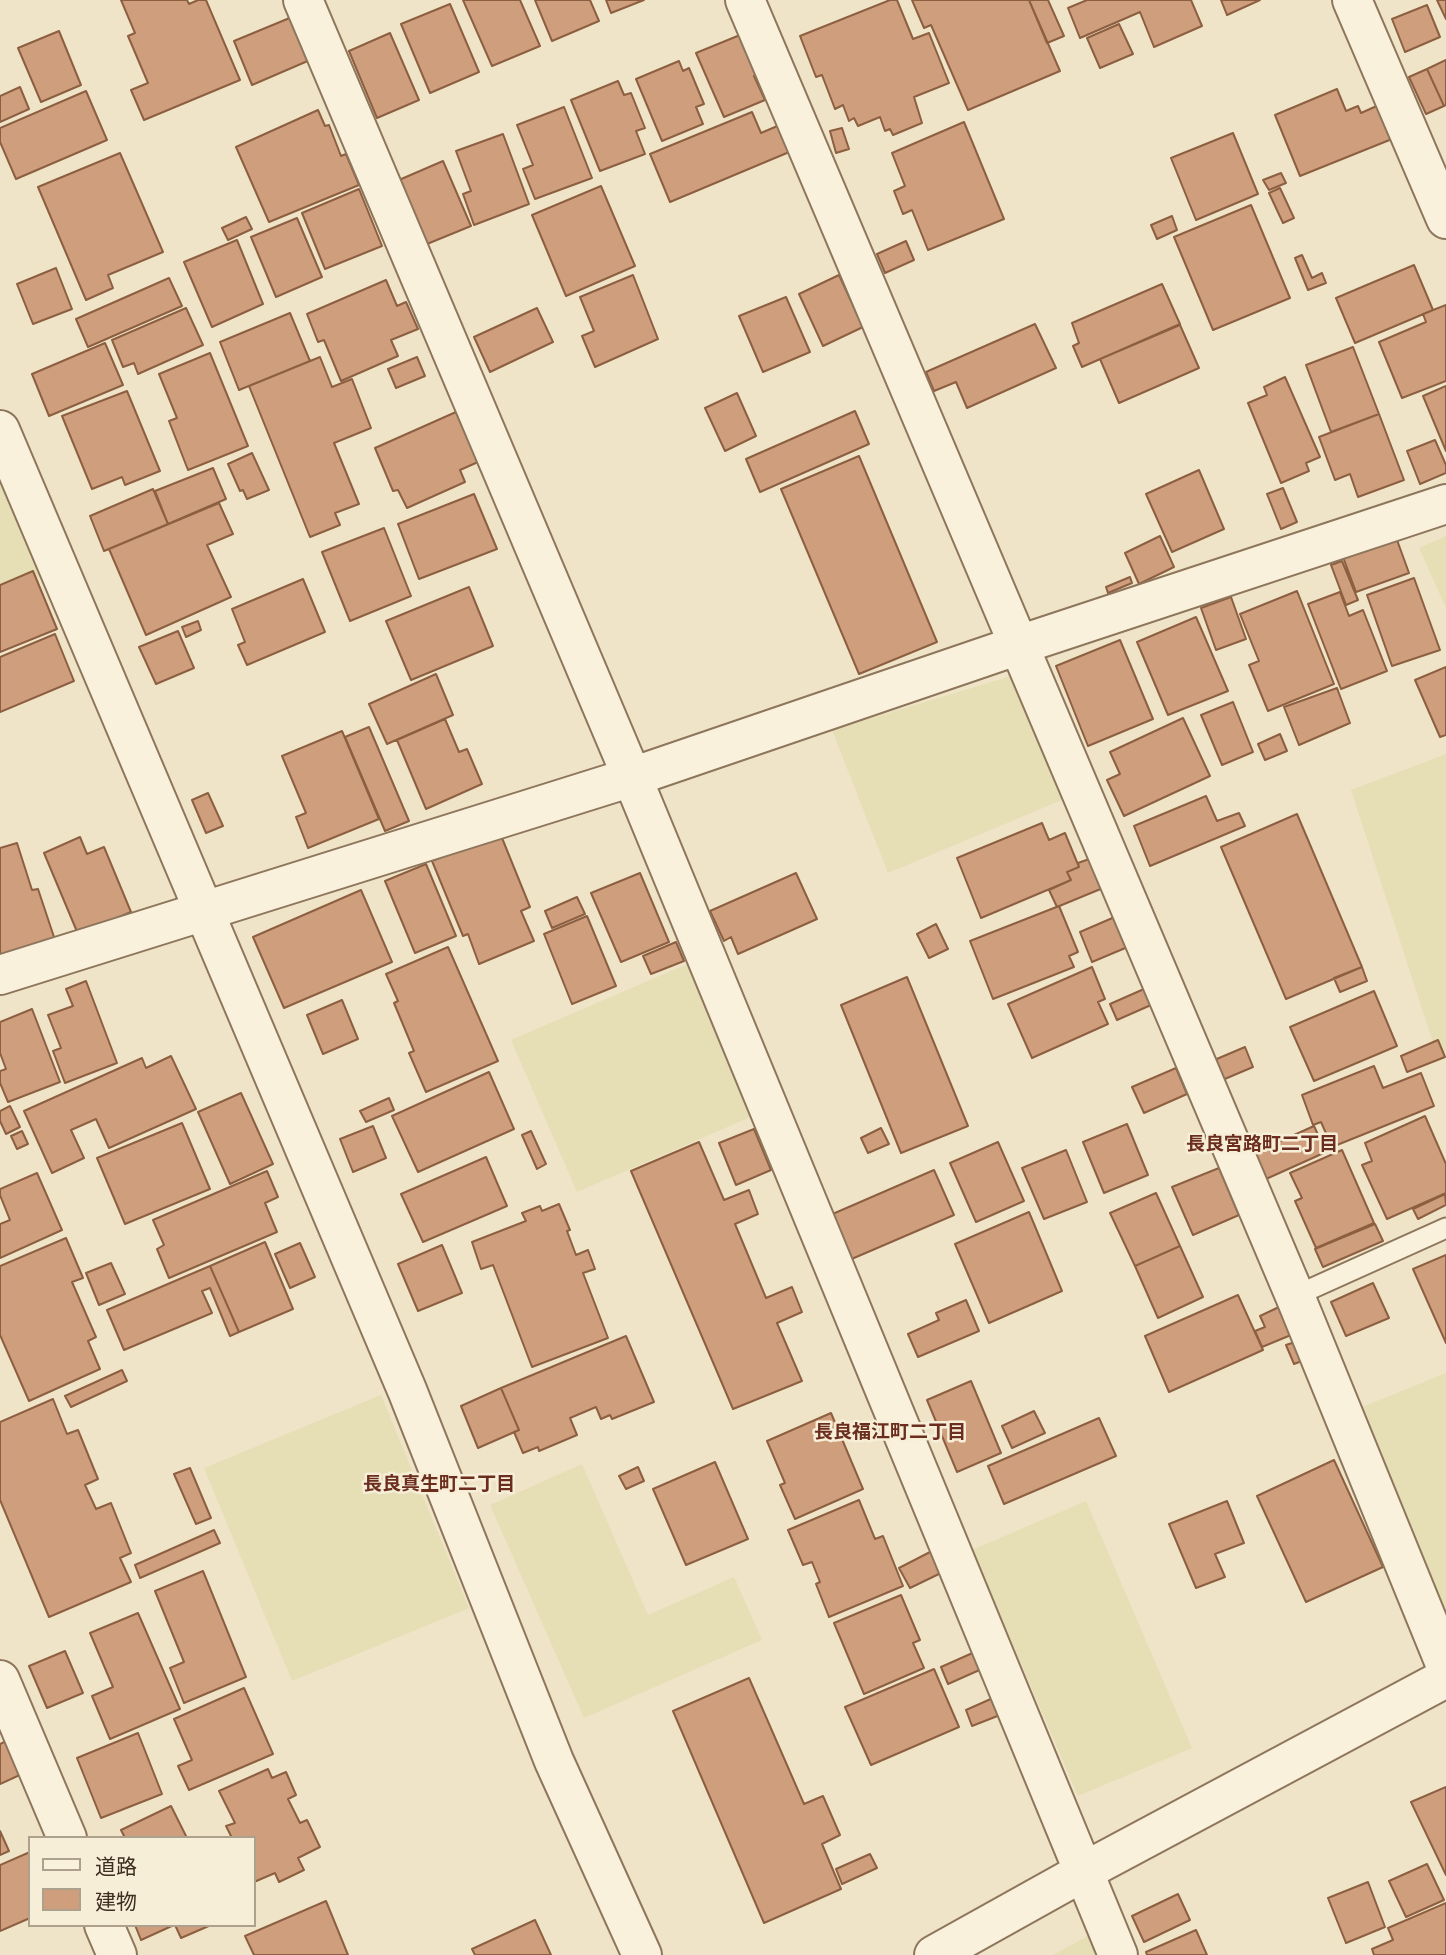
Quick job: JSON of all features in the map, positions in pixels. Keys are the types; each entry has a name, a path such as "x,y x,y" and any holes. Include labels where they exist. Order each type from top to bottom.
{"street":[{"path":"303,0 632,777 1118,1955"},
{"path":"1352,0 1446,219"},
{"path":"752,2 1019,645 1294,1296 1446,1666"},
{"path":"0,430 407,1390 554,1761 642,1955"},
{"path":"0,975 632,777 1446,504"},
{"path":"934,1955 1083,1872 1446,1678"},
{"path":"0,1680 66,1836"},
{"path":"105,1927 117,1955"}],"lane":[{"path":"1294,1296 1446,1228"}],"shaded area":[{"path":"0,482 40,576 0,591"},
{"path":"1446,536 1446,608 1419,548"},
{"path":"1018,674 1069,797 888,873 832,730"},
{"path":"1446,754 1446,1051 1437,1055 1351,790"},
{"path":"687,964 753,1116 577,1192 511,1040"},
{"path":"1446,1373 1446,1614 1360,1408"},
{"path":"381,1395 469,1608 292,1681 204,1468"},
{"path":"582,1464 648,1615 734,1577 762,1640 584,1718 490,1505"},
{"path":"1086,1501 1192,1748 1078,1796 972,1550"},
{"path":"1093,1933 1103,1955 1053,1955"}],"building":[{"path":"121,0 187,0 189,4 206,0 240,80 144,120 131,90 148,83 128,36 135,33"},
{"path":"463,0 520,0 540,46 492,66"},
{"path":"535,0 590,0 599,21 552,41"},
{"path":"606,0 644,0 611,13"},
{"path":"890,0 897,0 913,39 929,33 949,83 914,97 922,123 893,135 890,129 885,131 880,117 858,126 854,118 849,121 843,105 835,109 822,75 816,77 800,36"},
{"path":"912,0 1029,0 1060,71 968,110 931,25 924,28"},
{"path":"1029,0 1048,0 1064,36 1047,43"},
{"path":"1087,0 1191,0 1202,26 1154,47 1140,12 1080,38 1068,8"},
{"path":"1221,0 1260,0 1227,15"},
{"path":"1437,0 1446,0 1446,19"},
{"path":"450,4 479,72 430,93 401,24"},
{"path":"1427,5 1440,37 1405,52 1392,19"},
{"path":"292,17 310,60 252,85 234,41"},
{"path":"1119,24 1133,54 1100,68 1087,38"},
{"path":"59,31 81,85 41,102 18,48"},
{"path":"390,33 419,100 377,118 349,51"},
{"path":"740,35 764,72 754,76 765,100 724,117 696,53"},
{"path":"1446,60 1446,105 1444,106 1427,69"},
{"path":"679,61 683,71 689,68 704,104 696,107 703,124 662,141 636,79"},
{"path":"1427,69 1444,106 1426,114 1409,77"},
{"path":"618,81 624,95 631,93 645,128 636,131 645,154 600,171 571,100"},
{"path":"20,87 29,109 0,122 0,96"},
{"path":"1337,89 1346,111 1358,106 1361,113 1379,105 1392,139 1300,176 1275,115"},
{"path":"86,91 107,140 16,179 0,142 0,128"},
{"path":"564,107 592,178 535,199 523,169 533,165 517,125"},
{"path":"318,110 325,126 329,125 341,156 346,154 359,185 269,222 236,147"},
{"path":"752,112 761,133 782,124 794,150 670,202 650,154"},
{"path":"964,122 1004,219 928,250 912,210 903,214 894,191 905,186 892,153"},
{"path":"842,128 849,149 836,153 830,131"},
{"path":"1233,133 1258,194 1196,220 1171,158"},
{"path":"503,134 529,204 474,225 463,194 471,191 456,151"},
{"path":"120,153 163,252 108,275 113,288 86,300 38,187"},
{"path":"443,161 471,226 427,244 399,180"},
{"path":"1281,173 1286,183 1269,190 1263,180"},
{"path":"601,186 635,266 566,296 532,215"},
{"path":"1280,188 1294,218 1283,223 1269,193"},
{"path":"359,189 382,246 325,269 302,213"},
{"path":"1251,205 1290,298 1213,330 1174,237"},
{"path":"1172,216 1177,230 1157,239 1151,225"},
{"path":"246,217 252,229 228,240 222,228"},
{"path":"297,218 322,277 276,297 251,237"},
{"path":"237,240 263,304 212,327 184,262"},
{"path":"906,241 914,260 885,273 877,254"},
{"path":"1302,255 1312,278 1322,273 1326,283 1308,290 1295,258"},
{"path":"1414,265 1433,310 1355,343 1336,298"},
{"path":"56,268 72,309 33,324 17,284"},
{"path":"633,275 658,339 595,367 582,336 594,331 580,297"},
{"path":"839,275 863,327 823,346 799,294"},
{"path":"169,278 182,306 88,347 76,319"},
{"path":"386,280 397,306 406,302 418,329 391,340 398,356 341,381 324,340 318,342 307,314"},
{"path":"1162,284 1180,324 1082,367 1073,346 1079,343 1072,323"},
{"path":"786,297 810,352 763,372 739,316"},
{"path":"1446,305 1446,381 1402,398 1379,342 1426,322 1423,314"},
{"path":"186,308 203,345 138,374 134,363 123,367 112,340"},
{"path":"537,308 553,342 490,372 474,337"},
{"path":"290,313 310,361 239,390 220,342"},
{"path":"1035,324 1056,368 967,408 956,382 934,391 926,372"},
{"path":"1180,325 1199,368 1119,403 1100,359"},
{"path":"105,343 123,385 49,416 32,374"},
{"path":"1353,347 1379,414 1331,432 1306,365"},
{"path":"210,353 248,446 188,470 169,421 177,418 159,374"},
{"path":"320,357 332,387 352,379 371,428 334,443 359,504 335,513 340,525 310,537 249,386"},
{"path":"417,357 425,376 396,388 388,369"},
{"path":"1285,377 1320,457 1306,463 1309,471 1281,483 1248,403 1267,395 1264,387"},
{"path":"1446,386 1446,451 1423,396"},
{"path":"127,391 160,471 125,485 122,477 92,489 62,416"},
{"path":"737,393 756,436 725,451 705,408"},
{"path":"855,411 869,444 760,492 746,459"},
{"path":"456,412 478,462 460,470 465,482 407,508 398,490 393,491 375,448"},
{"path":"1379,414 1404,480 1358,497 1350,474 1335,480 1319,437"},
{"path":"1435,440 1446,465 1446,473 1420,484 1407,451"},
{"path":"252,453 269,490 247,499 243,490 240,491 228,464"},
{"path":"859,456 937,642 859,674 781,489"},
{"path":"213,468 226,499 168,524 155,491"},
{"path":"1199,470 1224,529 1172,552 1146,494"},
{"path":"1283,488 1297,522 1281,529 1267,494"},
{"path":"153,489 168,524 104,551 90,516"},
{"path":"474,494 497,549 419,579 398,524"},
{"path":"219,503 233,534 207,545 231,597 146,635 109,549"},
{"path":"384,528 411,596 350,621 322,552"},
{"path":"1160,536 1174,567 1139,584 1125,553"},
{"path":"1397,540 1409,573 1356,592 1343,557"},
{"path":"1342,561 1358,600 1346,605 1331,565"},
{"path":"33,571 57,629 0,652 0,585"},
{"path":"1130,577 1132,583 1108,593 1106,587"},
{"path":"1414,578 1440,650 1392,666 1367,595"},
{"path":"303,579 325,632 247,665 238,645 245,642 232,609"},
{"path":"469,587 493,646 411,680 386,621"},
{"path":"1297,591 1334,684 1268,711 1249,665 1259,661 1240,614"},
{"path":"1340,592 1349,616 1363,610 1387,671 1341,689 1308,604"},
{"path":"1231,597 1246,639 1216,650 1201,608"},
{"path":"1196,617 1228,691 1168,715 1137,642"},
{"path":"198,621 201,630 186,637 182,627"},
{"path":"178,631 194,668 156,684 139,647"},
{"path":"55,634 74,681 0,712 0,657"},
{"path":"1120,640 1153,719 1088,746 1056,666"},
{"path":"1446,667 1446,735 1440,737 1415,680"},
{"path":"436,674 453,715 387,744 369,704"},
{"path":"1337,688 1350,723 1299,745 1284,707"},
{"path":"1233,702 1253,752 1222,765 1201,715"},
{"path":"1183,718 1210,776 1124,816 1107,780 1120,774 1110,752"},
{"path":"445,719 459,752 467,749 482,784 426,809 397,740"},
{"path":"369,727 409,821 385,831 345,737"},
{"path":"342,731 379,819 308,848 296,817 306,813 282,756"},
{"path":"1280,734 1287,751 1265,760 1258,744"},
{"path":"208,793 223,826 206,833 192,800"},
{"path":"1206,796 1217,821 1239,813 1245,826 1150,866 1134,826"},
{"path":"1297,814 1362,967 1286,999 1221,847"},
{"path":"1042,823 1049,840 1065,833 1079,867 1067,872 1071,880 981,918 957,858"},
{"path":"500,833 530,907 521,911 534,941 479,964 468,934 463,936 432,861"},
{"path":"80,837 87,854 104,847 131,912 78,934 44,853"},
{"path":"17,843 32,890 38,889 55,940 0,957 0,848"},
{"path":"1092,858 1103,888 1057,907 1049,890 1071,880 1067,872 1079,867 1078,863"},
{"path":"426,864 456,936 415,953 385,881"},
{"path":"640,873 669,942 621,962 591,893"},
{"path":"796,873 817,919 738,954 731,937 724,941 710,911"},
{"path":"361,890 392,962 284,1008 253,937"},
{"path":"577,897 585,914 552,928 545,911"},
{"path":"1059,906 1078,952 1069,956 1074,967 993,999 970,941"},
{"path":"587,916 616,986 572,1004 544,934"},
{"path":"1117,916 1130,946 1092,962 1080,932"},
{"path":"936,924 948,949 929,958 917,934"},
{"path":"676,942 684,961 651,974 643,956"},
{"path":"448,947 498,1061 426,1092 409,1053 414,1051 394,1003 398,1001 386,974"},
{"path":"1092,967 1105,999 1098,1002 1108,1024 1032,1058 1008,1004"},
{"path":"1362,967 1367,981 1340,992 1334,978"},
{"path":"907,977 968,1126 901,1153 841,1005"},
{"path":"86,981 117,1063 65,1083 53,1051 61,1048 48,1015 73,1006 66,989"},
{"path":"1144,989 1151,1005 1117,1020 1110,1004"},
{"path":"1374,991 1397,1046 1314,1081 1290,1027"},
{"path":"342,1000 358,1039 323,1054 307,1015"},
{"path":"32,1009 60,1082 8,1102 0,1083 0,1071 6,1069 0,1053 0,1022"},
{"path":"1438,1040 1445,1057 1407,1072 1401,1056"},
{"path":"1245,1047 1253,1067 1220,1081 1212,1061"},
{"path":"171,1056 196,1109 109,1148 96,1119 71,1130 84,1158 52,1173 24,1111 142,1058 146,1068"},
{"path":"1374,1066 1383,1088 1421,1073 1434,1106 1332,1147 1321,1122 1313,1125 1302,1095"},
{"path":"1176,1068 1187,1094 1144,1113 1132,1087"},
{"path":"489,1072 514,1129 418,1172 392,1116"},
{"path":"241,1093 273,1164 230,1184 198,1112"},
{"path":"389,1098 394,1110 366,1122 360,1111"},
{"path":"10,1106 20,1127 6,1134 0,1121 0,1111"},
{"path":"1425,1116 1446,1164 1446,1193 1387,1219 1362,1165 1372,1161 1365,1143"},
{"path":"182,1123 210,1189 125,1224 97,1158"},
{"path":"1127,1124 1148,1175 1104,1193 1083,1142"},
{"path":"373,1126 386,1158 353,1172 340,1139"},
{"path":"1314,1126 1326,1152 1266,1179 1254,1153"},
{"path":"881,1128 889,1144 868,1153 861,1138"},
{"path":"754,1129 771,1170 736,1185 719,1143"},
{"path":"22,1131 28,1144 17,1149 11,1136"},
{"path":"531,1131 546,1164 537,1169 522,1135"},
{"path":"699,1142 724,1200 749,1190 758,1214 735,1224 766,1298 792,1287 802,1312 777,1323 802,1381 733,1409 631,1171"},
{"path":"998,1142 1024,1201 976,1222 950,1163"},
{"path":"1066,1150 1087,1202 1044,1219 1022,1168"},
{"path":"1342,1150 1374,1223 1316,1248 1295,1201 1302,1198 1290,1173"},
{"path":"486,1157 507,1206 423,1242 401,1194"},
{"path":"1219,1168 1239,1215 1193,1235 1172,1187"},
{"path":"934,1170 954,1215 847,1261 828,1216"},
{"path":"267,1171 278,1197 265,1203 277,1232 169,1278 157,1249 164,1245 153,1220"},
{"path":"37,1173 62,1230 0,1258 0,1224 10,1220 0,1189"},
{"path":"1156,1193 1180,1246 1135,1266 1110,1213"},
{"path":"1445,1194 1446,1205 1418,1219 1413,1209"},
{"path":"559,1204 570,1230 567,1231 576,1255 588,1250 595,1269 583,1273 608,1338 532,1367 493,1265 481,1269 472,1242 526,1221 522,1213 540,1206 542,1211"},
{"path":"1029,1212 1062,1291 989,1323 955,1244"},
{"path":"1375,1224 1383,1241 1323,1267 1315,1249"},
{"path":"66,1238 83,1278 72,1282 96,1337 88,1341 100,1369 29,1401 0,1335 0,1266"},
{"path":"265,1242 293,1309 239,1332 210,1266"},
{"path":"300,1243 315,1277 290,1288 275,1254"},
{"path":"442,1245 462,1293 418,1311 398,1264"},
{"path":"1180,1246 1203,1297 1158,1318 1135,1266"},
{"path":"1446,1255 1446,1343 1413,1269"},
{"path":"111,1263 125,1294 99,1305 86,1273"},
{"path":"210,1266 239,1332 230,1336 210,1288 202,1291 212,1313 124,1350 107,1310"},
{"path":"1373,1283 1389,1318 1346,1336 1331,1302"},
{"path":"1238,1295 1263,1350 1169,1392 1145,1336"},
{"path":"966,1300 979,1331 918,1357 908,1334 939,1320 936,1313"},
{"path":"1279,1307 1291,1335 1262,1347 1255,1331 1265,1327 1260,1316"},
{"path":"626,1336 654,1402 612,1419 610,1415 601,1419 596,1407 570,1418 577,1435 539,1451 538,1447 523,1453 514,1432 519,1430 501,1388"},
{"path":"1295,1342 1302,1361 1294,1364 1286,1345"},
{"path":"122,1370 127,1381 71,1407 65,1396"},
{"path":"971,1381 1001,1453 957,1472 927,1400"},
{"path":"501,1388 519,1430 478,1448 461,1406"},
{"path":"53,1399 67,1434 78,1430 98,1479 85,1485 96,1509 111,1503 131,1553 120,1558 131,1582 49,1617 0,1500 0,1422"},
{"path":"1034,1411 1045,1433 1012,1448 1002,1426"},
{"path":"831,1413 863,1489 795,1519 780,1485 785,1483 767,1441"},
{"path":"1099,1418 1116,1456 1004,1504 988,1466"},
{"path":"1334,1460 1383,1567 1306,1602 1257,1496"},
{"path":"715,1462 748,1539 686,1565 653,1489"},
{"path":"638,1467 644,1481 626,1489 619,1476"},
{"path":"190,1468 211,1518 196,1524 174,1474"},
{"path":"859,1500 875,1539 883,1536 903,1586 829,1617 816,1584 820,1582 812,1562 803,1565 788,1530"},
{"path":"1227,1501 1244,1543 1215,1554 1225,1577 1196,1588 1169,1524"},
{"path":"214,1530 220,1543 140,1578 135,1565"},
{"path":"932,1551 943,1572 910,1588 899,1568"},
{"path":"203,1571 246,1677 184,1703 170,1668 184,1662 155,1591"},
{"path":"901,1595 920,1640 913,1643 924,1668 864,1694 834,1623"},
{"path":"138,1613 180,1709 110,1739 92,1696 113,1687 90,1633"},
{"path":"65,1651 83,1693 47,1708 29,1666"},
{"path":"977,1651 984,1668 948,1684 941,1667"},
{"path":"934,1669 959,1727 871,1765 845,1707"},
{"path":"749,1678 804,1804 823,1796 840,1835 822,1844 841,1889 764,1923 673,1711"},
{"path":"244,1688 273,1754 189,1790 178,1766 192,1760 174,1719"},
{"path":"993,1698 1000,1715 972,1726 966,1710"},
{"path":"138,1733 162,1794 101,1818 77,1758"},
{"path":"10,1739 24,1773 0,1784 0,1744"},
{"path":"268,1769 272,1778 286,1772 296,1795 288,1799 300,1823 307,1820 320,1847 298,1858 304,1870 279,1882 275,1873 256,1881 256,1836 231,1836 226,1826 235,1823 219,1791"},
{"path":"1446,1787 1446,1875 1411,1802"},
{"path":"171,1806 186,1836 124,1836 121,1830"},
{"path":"0,1831 9,1851 0,1855"},
{"path":"28,1853 28,1919 0,1931 0,1865"},
{"path":"870,1854 877,1868 842,1884 836,1869"},
{"path":"1427,1864 1444,1900 1406,1917 1389,1881"},
{"path":"1368,1882 1385,1927 1346,1943 1328,1898"},
{"path":"1178,1894 1190,1920 1144,1942 1132,1916"},
{"path":"326,1901 348,1955 254,1955 245,1936"},
{"path":"1446,1903 1446,1955 1374,1955 1372,1949 1393,1940 1388,1928"},
{"path":"535,1920 551,1955 475,1955 472,1949"},
{"path":"136,1927 170,1927 141,1940"},
{"path":"176,1927 206,1927 181,1938"},
{"path":"1196,1930 1207,1955 1147,1955 1146,1952"}],"district":[{"name":"長良宮路町二丁目","path":"1262,1144"},
{"name":"長良福江町二丁目","path":"890,1432"},
{"name":"長良真生町二丁目","path":"439,1484"}]}
